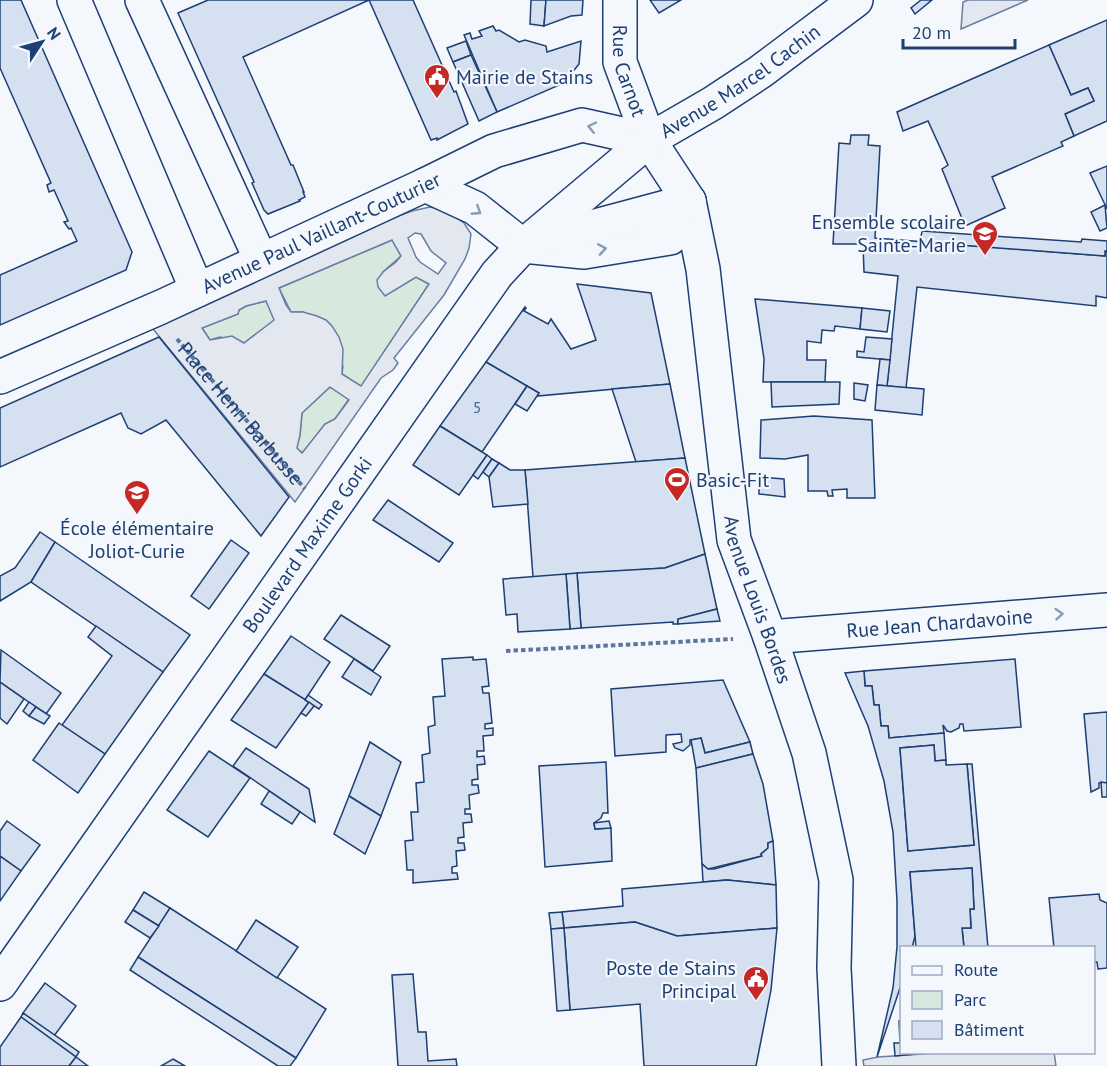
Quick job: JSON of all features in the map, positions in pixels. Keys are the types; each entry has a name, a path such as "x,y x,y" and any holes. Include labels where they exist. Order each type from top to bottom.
{"street":[{"path":"74,0 196,290"},
{"path":"142,0 261,260"},
{"name":"Rue Carnot","path":"620,0 620,62 649,140"},
{"name":"Avenue Marcel Cachin","path":"649,140 713,103 760,72 856,0"},
{"name":"Avenue Paul Vaillant-Couturier","path":"0,377 161,307 494,151 582,125 649,140"},
{"name":"Avenue Louis Bordes","path":"649,140 688,201 703,269 734,540 809,753 836,880 834,968 839,1066"},
{"name":"Boulevard Maxime Gorki","path":"0,984 497,274 523,246 649,140"},
{"path":"425,185 475,208 523,246 688,201"},
{"name":"Rue Jean Chardavoine","path":"770,637 1107,610"}],"path":[{"name":"Place Henri Barbusse","path":"161,307 175,336 305,489 329,513"},
{"path":"506,651 770,637"}],"green space":[{"path":"392,240 401,256 383,272 393,291 416,277 429,284 361,387 342,374 343,366 303,312 291,312 279,288"},
{"path":"266,301 275,320 244,343 220,337 210,340 202,328 238,314 239,310 246,306"},
{"path":"330,387 349,399 335,419 325,424 303,453 296,448 302,413"}],"shaded area":[{"path":"968,0 1028,0 961,29 963,2"},
{"path":"430,207 445,210 464,223 471,234 465,259 444,295 394,358 398,363 393,370 381,378 295,502 153,329 377,224","holes":["415,233 421,234 431,251 446,263 438,274 420,262 408,238","392,240 401,256 377,280 378,287 385,296 416,277 429,284 361,386 342,374 343,349 332,326 317,316 303,312 291,312 279,288","266,301 274,320 244,343 232,336 210,340 202,328 238,314 239,310","330,387 349,400 335,419 325,424 302,453 297,448 302,413"]},
{"path":"923,1054 1054,1054 1056,1066 864,1066 863,1060"}],"building":[{"path":"0,0 21,0 132,252 126,270 0,325 0,275 77,241 71,228 69,229 64,222 68,221 54,190 49,192 47,185 51,183 0,68"},
{"name":"Mairie de Stains","path":"208,0 369,0 243,57 291,165 293,165 305,197 268,214 264,210 252,183 254,182 178,13"},
{"path":"369,0 413,0 454,92 456,91 468,124 437,140 437,138 431,140"},
{"path":"531,0 546,0 544,26 530,24"},
{"path":"546,0 583,0 582,15 571,16 544,26"},
{"path":"650,0 681,0 659,13"},
{"path":"921,0 932,0 915,14 911,8"},
{"path":"1107,20 1107,121 1074,136 1065,114 1094,101 1088,88 1071,95 1049,45"},
{"path":"493,26 496,31 499,30 519,42 525,40 546,46 547,52 581,41 579,64 564,83 497,112 464,35 470,33 472,39 482,36 479,31"},
{"path":"466,41 471,55 453,62 447,48"},
{"path":"1049,45 1071,95 1088,88 1094,101 1065,114 1074,136 1061,142 1063,146 992,177 1005,208 965,226 942,169 948,165 928,121 903,131 897,112"},
{"path":"471,55 497,112 479,121 453,62"},
{"path":"851,135 869,135 868,145 880,146 875,238 1105,256 1105,251 1107,251 1107,298 1096,296 1096,306 917,287 906,388 887,386 898,276 864,272 863,244 833,244 839,143 850,144"},
{"path":"1107,166 1107,209 1090,173"},
{"path":"1105,205 1107,228 1100,231 1091,212"},
{"path":"922,231 1081,242 1082,239 1107,241 1107,251 1105,251 1105,256 920,242"},
{"path":"577,284 651,293 670,384 537,396 539,393 486,362 525,307 524,311 548,324 551,319 571,349 596,340"},
{"path":"755,299 862,308 860,329 835,326 834,331 822,330 821,343 807,341 807,360 826,360 825,382 763,382 764,359"},
{"path":"862,308 890,311 887,332 860,329"},
{"path":"159,337 289,497 261,536 166,420 141,434 128,428 121,413 0,467 0,408"},
{"path":"866,337 892,339 890,360 857,357 857,351 864,352"},
{"path":"880,359 890,360 887,386 877,385"},
{"path":"486,362 527,386 482,452 440,426"},
{"path":"771,382 840,382 839,404 772,407"},
{"path":"854,383 868,385 865,401 854,399"},
{"path":"670,384 685,458 636,462 612,389"},
{"path":"877,385 924,389 922,415 875,410"},
{"path":"527,386 539,393 527,411 515,404"},
{"path":"814,416 872,420 875,498 847,498 847,489 832,490 833,496 828,496 827,491 808,491 808,455 785,459 760,458 761,420"},
{"path":"440,426 487,455 459,495 413,465"},
{"path":"487,455 492,459 478,479 473,475"},
{"path":"685,458 705,554 665,568 533,577 525,470"},
{"path":"492,459 499,463 489,477 483,472"},
{"path":"499,463 510,470 525,470 528,504 493,507 489,477"},
{"path":"759,477 784,479 785,497 759,494"},
{"path":"388,500 453,543 439,562 373,520"},
{"path":"40,532 55,542 31,582 0,601 0,576 15,568"},
{"path":"231,540 249,553 209,609 191,596"},
{"path":"55,542 190,635 163,672 31,582"},
{"path":"705,554 717,609 678,619 678,624 673,624 673,622 581,628 577,573 665,568"},
{"path":"577,573 581,628 570,629 566,574"},
{"path":"566,574 570,629 518,632 517,614 506,615 503,579"},
{"path":"717,609 720,621 678,624 678,619"},
{"path":"341,615 390,646 373,671 324,639"},
{"path":"96,626 163,672 105,754 62,725 112,656 88,637"},
{"path":"291,636 330,662 305,700 264,674"},
{"path":"1,650 61,693 46,714 0,682"},
{"path":"473,657 473,660 486,659 489,686 482,687 483,693 489,693 492,723 485,724 485,729 493,728 493,735 483,736 484,751 477,751 477,757 484,756 485,764 477,765 478,779 472,780 472,785 478,785 479,793 469,795 470,809 465,809 465,814 471,814 472,822 463,823 464,837 458,838 458,843 464,843 465,850 456,851 457,866 452,867 452,873 457,873 458,879 413,883 413,870 407,870 405,841 413,840 411,812 418,812 416,783 424,782 422,755 430,753 428,727 435,725 433,697 445,696 442,659"},
{"path":"354,659 381,677 371,695 342,677"},
{"path":"1015,659 1021,727 964,731 963,724 960,724 959,728 951,732 947,731 943,725 944,733 889,738 888,726 881,726 879,705 874,705 872,686 865,686 864,671"},
{"path":"864,671 865,686 872,686 874,705 879,705 881,726 888,726 889,738 944,733 946,760 935,761 934,745 900,748 908,851 974,845 967,764 972,764 988,946 964,946 962,928 971,928 970,909 974,909 972,868 910,872 915,936 912,946 900,946 900,988 877,1057 893,988 897,947 893,832 884,781 868,726 845,673"},
{"path":"264,674 309,702 276,748 231,720"},
{"path":"723,680 750,742 705,753 701,738 690,740 690,745 683,751 675,748 673,744 682,742 681,734 666,735 666,752 615,756 611,689"},
{"path":"0,682 24,699 7,724 0,718"},
{"path":"308,695 322,705 319,709 305,700"},
{"path":"29,702 36,707 29,716 23,711"},
{"path":"309,702 314,706 306,716 301,713"},
{"path":"36,707 50,716 44,724 29,716"},
{"path":"1107,712 1107,783 1099,783 1099,788 1091,792 1084,714"},
{"path":"59,723 105,754 78,793 33,760"},
{"path":"701,738 705,753 750,742 753,754 696,768 691,740"},
{"path":"370,742 401,762 381,816 349,796"},
{"path":"934,745 935,761 946,760 946,765 967,764 974,845 908,851 900,748"},
{"path":"246,748 309,789 315,822 233,766"},
{"path":"209,751 250,778 208,837 167,810"},
{"path":"753,754 763,784 773,841 768,843 768,848 761,854 762,856 708,869 702,864 696,768"},
{"path":"606,762 608,813 603,813 601,818 594,823 595,829 611,828 612,861 545,867 539,766"},
{"path":"1101,782 1107,783 1107,797 1102,797"},
{"path":"269,791 300,812 292,824 261,804"},
{"path":"349,796 381,816 365,854 334,834"},
{"path":"7,821 40,845 21,871 0,856 0,831"},
{"path":"609,821 611,828 595,829 594,823"},
{"path":"773,841 776,885 727,880 703,882 702,864 708,869 714,869 762,856 761,854 768,848 768,843"},
{"path":"0,856 21,871 0,901"},
{"path":"972,868 974,909 970,909 971,928 962,928 964,946 916,946 910,872"},
{"path":"727,880 776,885 777,928 677,936 635,922 564,928 562,912 623,906 622,889"},
{"path":"144,892 170,908 159,926 133,910"},
{"path":"1099,894 1100,900 1107,903 1107,968 1098,969 1097,962 1095,962 1095,946 1054,946 1049,898"},
{"path":"170,908 326,1009 296,1058 138,957"},
{"path":"133,910 159,926 150,938 125,922"},
{"path":"562,912 564,928 551,929 549,913"},
{"path":"256,920 298,947 277,978 236,951"},
{"path":"635,922 677,936 777,928 771,990 756,1066 644,1066 640,1004 570,1010 564,928"},
{"path":"564,928 570,1010 557,1011 551,929"},
{"path":"138,957 296,1058 290,1066 278,1066 130,970"},
{"path":"413,974 418,1032 426,1032 428,1061 456,1059 457,1066 398,1066 392,975"},
{"path":"45,983 76,1006 54,1036 23,1013"},
{"path":"23,1013 79,1052 76,1057 21,1017"},
{"path":"21,1017 76,1057 69,1066 0,1066 0,1047"},
{"path":"894,1043 900,1043 900,1054 916,1054 895,1056"},
{"path":"76,1057 88,1066 69,1066"},
{"path":"173,1059 185,1066 161,1066"}],"place":[{"name":"Mairie de Stains","path":"437,100"},
{"name":"Ensemble scolaire Sainte-Marie","path":"985,257"},
{"name":"Basic-Fit","path":"677,503"},
{"name":"École élémentaire Joliot-Curie","path":"137,516"},
{"name":"Poste de Stains Principal","path":"756,1002"}]}
